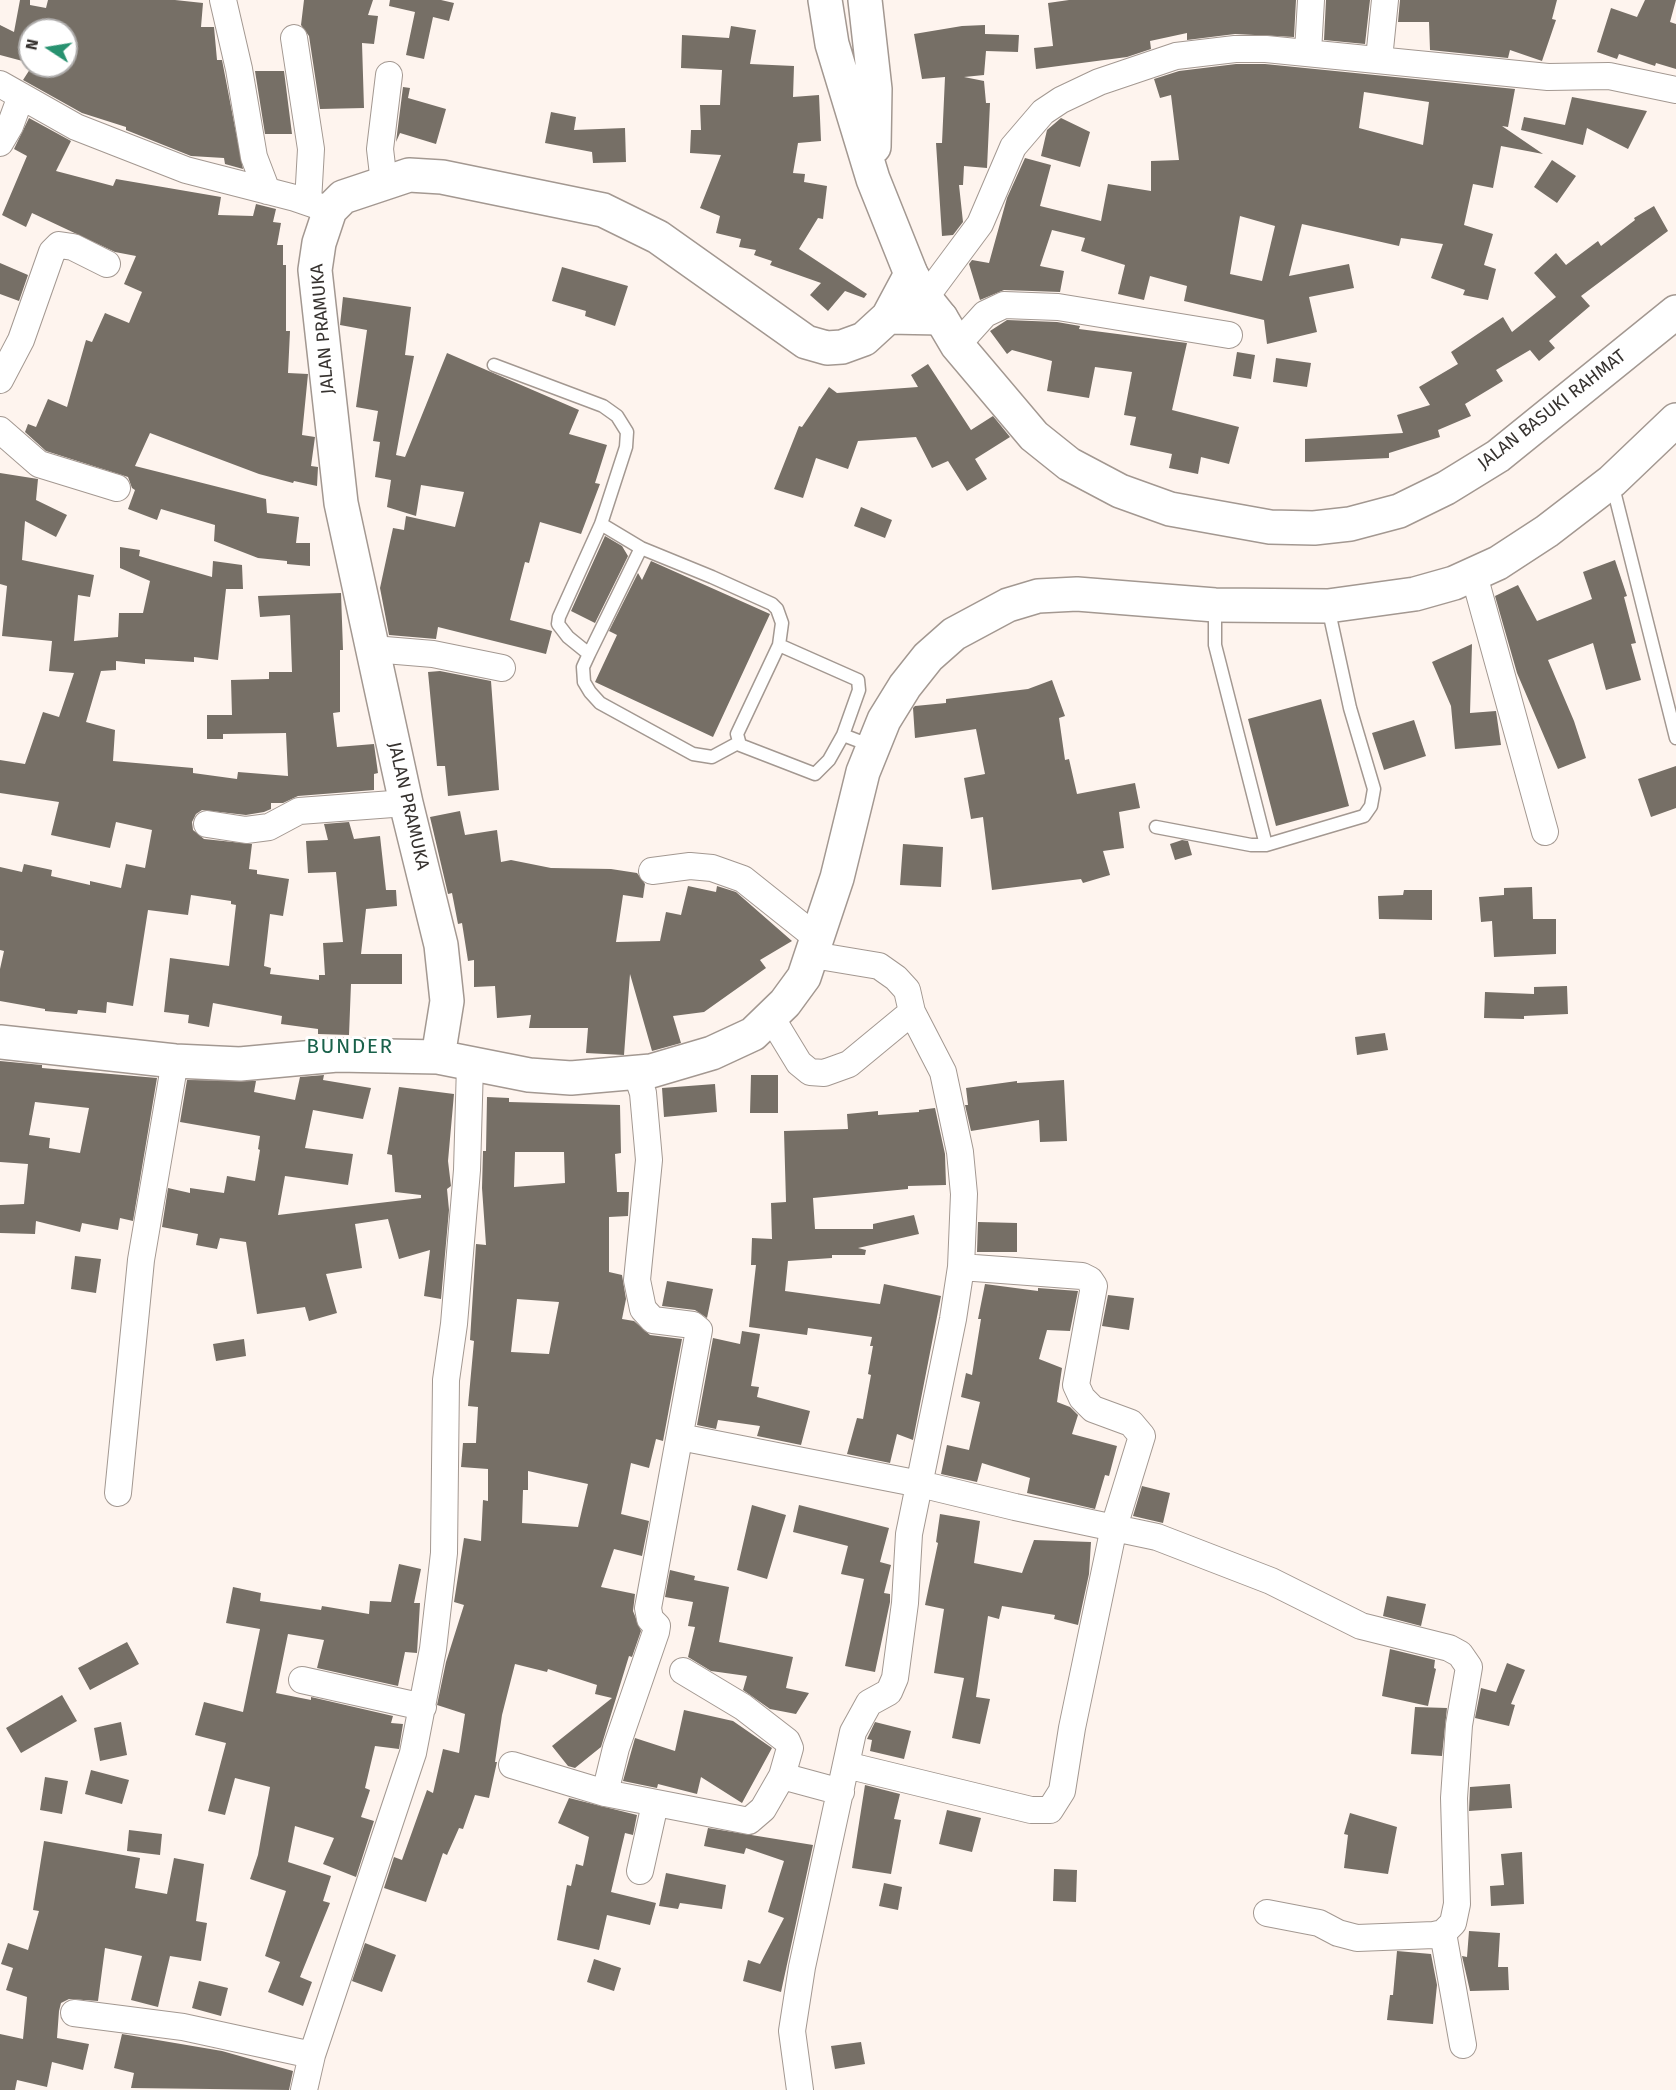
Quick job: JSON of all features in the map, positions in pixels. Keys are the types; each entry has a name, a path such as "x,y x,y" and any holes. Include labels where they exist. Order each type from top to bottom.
{"main road":[{"name":"JALAN BASUKI RAHMAT","path":"865,0 875,89 873,179"},
{"name":"JALAN BASUKI RAHMAT","path":"825,3 832,44 873,179 934,309 1035,436 1069,464 1120,491 1170,508 1270,527 1314,528 1350,524 1399,511 1446,488 1498,456 1676,312"},
{"path":"319,206 409,176 442,177 603,210 658,237 806,342 827,348 855,343 888,317 934,309"},
{"name":"JALAN PRAMUKA","path":"319,206 319,243 315,270 341,503 406,803 441,945 446,977 446,1009 438,1057"},
{"path":"888,317 934,309"},
{"path":"0,1042 175,1061 240,1064 337,1055 438,1057 470,1065 571,1078 651,1071 712,1053 753,1034 785,1004 804,977 837,878 863,772 884,720 905,686 928,657 954,634 1008,605 1038,596 1077,594 1215,605 1328,606 1415,594 1474,575 1498,563 1548,531 1612,481 1676,420"}],"street":[{"path":"223,0 239,69 254,157 267,191"},
{"path":"1308,52 1311,0"},
{"path":"1379,59 1385,0"},
{"path":"0,143 10,90 76,127 186,170 319,206 294,38"},
{"path":"1229,335 1058,307 1004,305 985,314 934,309 980,224 1013,147 1043,112 1061,100 1099,82 1176,56 1235,49 1308,52 1548,77 1608,76 1676,90"},
{"path":"384,183 380,149 389,75"},
{"path":"0,380 21,340 52,252 59,245 73,247 107,264"},
{"path":"0,430 39,464 117,488"},
{"path":"1474,575 1545,832"},
{"path":"373,649 433,654 502,668"},
{"path":"207,824 249,829 269,827 299,811 406,803"},
{"path":"652,871 690,866 712,868 743,879 815,946 879,966 896,978 907,990 912,1012 943,1072 960,1152 964,1194 961,1267 953,1319 909,1534 905,1603 892,1688 865,1709 853,1732 802,1967 792,2031 800,2090"},
{"path":"771,1017 799,1063 810,1072 824,1073 849,1064 912,1012"},
{"path":"118,1493 141,1260 175,1061"},
{"path":"303,2090 312,2055 413,1753 433,1649 444,1553 446,1380 454,1323 463,1218 470,1065"},
{"path":"605,1793 616,1748 657,1632 657,1626 650,1619 648,1608 699,1330 693,1325 653,1320 643,1309 637,1280 649,1160 644,1092 636,1072"},
{"path":"846,1765 1031,1810 1050,1810 1062,1791 1072,1728 1114,1527 1142,1436 1131,1423 1093,1409 1082,1398 1076,1385 1094,1286 1090,1280 1082,1276 961,1267"},
{"path":"680,1437 920,1484 1156,1537 1222,1560 1271,1581 1361,1626 1449,1648 1467,1660 1468,1678 1459,1725 1454,1798 1457,1904 1453,1923 1443,1933 1357,1938 1338,1933 1319,1923 1267,1913"},
{"path":"512,1765 605,1793 749,1821 764,1809 782,1776 790,1755 787,1742 743,1707 682,1671"},
{"path":"302,1680 423,1707"},
{"path":"782,1776 841,1792"},
{"path":"640,1872 656,1804"},
{"path":"1443,1933 1463,2045"},
{"path":"74,2013 183,2027 312,2055"}],"lane":[{"path":"494,365 603,406 617,416 627,432 626,447 601,524 559,617 558,624 568,638 589,654"},
{"path":"1612,481 1676,738"},
{"path":"601,524 641,548 772,604 780,614 782,623 779,645 736,734 738,743"},
{"path":"641,548 582,667 584,682 600,704 693,754 712,757 738,743"},
{"path":"1215,605 1215,645 1266,845"},
{"path":"1156,827 1251,845 1266,845 1364,816 1371,806 1374,789 1350,708 1328,606"},
{"path":"738,743 815,774 829,760 843,735 860,690 858,680 779,645"},
{"path":"843,735 873,747"}],"building":[{"path":"20,0 30,0 30,5 46,8 48,0 175,0 203,3 201,27 214,27 217,60 222,60 243,169 225,164 224,158 191,156 126,130 126,127 82,113 23,80 24,78 78,78 78,18 18,18 18,60 0,55 0,25 14,32"},
{"path":"304,0 373,0 368,15 378,16 374,44 362,43 364,108 320,109 309,36 301,25"},
{"path":"390,0 441,0 454,3 449,21 433,17 424,59 406,55 415,12 389,6"},
{"path":"1069,0 1296,0 1294,37 1235,34 1187,40 1187,33 1150,41 1151,49 1127,57 1036,69 1034,48 1053,46 1048,3"},
{"path":"1326,0 1370,0 1365,44 1324,40"},
{"path":"1400,0 1557,0 1552,19 1556,20 1542,61 1510,50 1508,58 1430,50 1429,22 1398,22"},
{"path":"1645,0 1676,0 1670,22 1676,24 1676,69 1656,63 1655,66 1619,54 1617,59 1597,52 1611,8 1637,17"},
{"path":"985,25 985,34 1019,35 1018,52 986,51 984,75 964,77 984,81 986,103 990,103 987,168 964,166 963,185 959,185 963,222 953,235 942,236 936,143 942,143 945,77 922,79 914,34 962,26"},
{"path":"731,26 756,30 750,64 794,66 793,97 819,95 821,141 798,143 793,173 805,174 804,182 827,186 823,219 818,218 799,249 867,294 864,298 845,291 828,311 810,295 821,283 770,265 772,261 754,255 756,250 739,247 741,239 716,233 720,216 700,208 721,155 690,153 691,130 701,130 700,105 720,105 722,70 681,68 682,35 729,38"},
{"path":"1236,64 1265,64 1515,89 1508,127 1502,126 1543,154 1501,146 1493,188 1473,184 1464,225 1493,234 1484,265 1496,269 1488,300 1463,295 1465,290 1431,278 1443,244 1401,238 1399,246 1302,224 1289,276 1349,264 1354,288 1309,297 1317,332 1267,344 1264,320 1184,301 1187,286 1150,276 1144,300 1118,294 1125,265 1081,251 1085,238 1052,230 1040,266 1064,271 1060,292 1004,290 980,300 969,264 972,260 989,263 1007,198 1025,158 1051,165 1040,206 1101,221 1108,184 1151,191 1151,161 1179,160 1171,95 1160,98 1154,79 1179,71","holes":["1364,92 1429,102 1423,145 1359,128","1240,216 1275,226 1262,281 1230,274"]},
{"path":"255,71 284,71 292,134 265,134"},
{"path":"403,87 410,88 408,98 446,109 436,144 400,133 396,142"},
{"path":"1572,97 1647,111 1628,149 1587,128 1583,145 1521,130 1524,117 1565,125"},
{"path":"551,112 576,117 574,130 625,128 626,162 593,163 592,152 545,143"},
{"path":"29,118 71,141 56,171 113,186 116,179 221,197 218,215 253,216 256,204 276,209 273,222 281,223 277,245 283,245 283,265 286,265 286,331 290,331 288,373 308,374 302,435 315,437 311,466 318,467 317,486 294,481 293,483 259,474 150,433 135,466 266,499 267,513 299,517 296,543 310,543 310,566 258,558 214,541 215,525 161,509 157,520 128,509 135,490 128,477 46,451 25,432 28,424 36,427 48,399 67,407 86,340 92,342 105,313 129,323 142,292 124,284 136,256 115,252 32,213 26,227 2,215 27,156 14,149"},
{"path":"1061,118 1090,132 1080,167 1041,156 1047,130"},
{"path":"1552,160 1576,176 1557,203 1534,187"},
{"path":"1654,206 1668,231 1581,296 1590,306 1549,341 1555,348 1539,361 1530,350 1496,370 1503,381 1465,404 1471,416 1438,430 1440,437 1389,453 1389,458 1305,462 1305,439 1403,433 1397,415 1430,405 1419,387 1458,364 1451,352 1503,317 1512,332 1556,297 1534,273 1556,253 1566,265 1598,241 1601,246 1635,220 1634,218"},
{"path":"0,263 28,275 19,301 0,294"},
{"path":"562,267 628,286 615,326 585,316 586,311 552,301"},
{"path":"343,297 411,307 405,355 414,356 396,455 405,457 447,353 579,410 569,434 607,445 595,483 600,484 581,534 540,522 529,563 525,562 510,620 552,631 546,654 438,627 436,639 389,635 380,588 393,528 404,530 406,516 455,527 464,492 421,485 416,516 387,507 391,480 375,477 380,442 373,441 378,411 356,407 367,330 340,325"},
{"path":"1007,320 1057,322 1080,326 1079,329 1187,343 1172,410 1239,427 1229,464 1201,457 1198,474 1169,468 1172,454 1130,445 1136,417 1124,415 1132,372 1095,367 1089,398 1047,391 1052,361 1012,350 1007,354 990,331"},
{"path":"1237,352 1255,355 1251,379 1233,376"},
{"path":"1276,358 1311,363 1307,387 1273,382"},
{"path":"928,364 971,430 993,416 1010,437 975,459 987,479 967,491 948,461 932,468 916,437 858,441 848,469 816,458 803,498 774,489 799,426 802,427 829,387 837,393 918,387 911,375"},
{"path":"0,473 38,479 36,500 67,515 56,537 25,521 22,560 94,575 90,597 78,595 74,641 118,637 119,613 143,613 150,581 120,568 120,547 140,550 139,556 212,577 213,561 242,565 243,589 226,589 218,660 194,657 194,662 145,659 145,664 116,661 116,670 101,671 86,722 115,730 113,761 193,768 193,773 237,779 238,772 288,776 286,733 223,734 223,739 207,739 207,715 232,715 231,680 269,679 269,672 292,672 290,615 260,617 258,596 341,593 343,650 340,650 340,712 333,713 337,747 374,744 378,773 374,774 374,790 298,796 283,803 271,803 271,809 264,812 246,815 202,810 196,814 192,822 193,830 204,839 252,844 249,869 257,870 257,874 289,879 283,916 270,914 264,966 271,968 270,974 319,980 319,975 325,975 323,943 343,942 336,872 308,873 306,841 328,840 324,824 349,822 354,839 380,836 386,890 396,890 397,906 366,909 361,954 402,954 402,984 351,984 349,1035 318,1034 318,1029 281,1024 282,1016 213,1003 209,1027 188,1023 189,1015 164,1012 170,958 229,966 236,905 231,904 231,901 191,895 188,915 148,910 133,1006 107,1002 106,1013 78,1010 77,1014 45,1011 45,1009 0,1001 0,969 4,951 0,950 0,867 22,872 24,864 52,870 51,876 90,885 90,881 121,888 126,864 145,868 152,830 116,822 110,848 51,835 59,802 0,793 0,760 25,764 43,712 59,717 74,673 49,671 52,641 2,636 7,586 0,584"},
{"path":"861,507 892,520 885,538 854,526"},
{"path":"605,536 622,546 628,556 595,623 571,611"},
{"path":"1615,560 1627,596 1624,597 1636,643 1631,644 1641,680 1606,690 1593,643 1548,660 1574,721 1586,758 1558,769 1517,673 1495,596 1518,585 1537,621 1592,599 1583,572"},
{"path":"651,561 770,614 713,737 595,682 617,635 609,631 638,573 642,580"},
{"path":"1472,644 1470,713 1496,711 1501,745 1455,749 1451,706 1432,662"},
{"path":"440,671 491,681 499,790 448,796 445,766 437,766 428,672"},
{"path":"1052,680 1065,716 1059,718 1065,760 1069,759 1077,794 1135,783 1140,808 1119,812 1124,848 1103,851 1110,875 1083,883 1081,879 992,890 983,817 971,819 964,778 985,774 976,729 915,738 913,708 946,703 946,699 1028,689"},
{"path":"1321,699 1349,806 1276,826 1248,719"},
{"path":"1414,720 1426,756 1384,770 1372,733"},
{"path":"1676,766 1676,808 1651,817 1638,779"},
{"path":"460,811 465,835 497,830 501,862 511,860 551,868 611,869 637,873 645,884 643,898 623,895 616,942 660,941 666,912 681,915 688,886 716,892 717,886 736,892 792,941 760,960 766,968 704,1012 673,1016 681,1043 652,1051 630,974 624,1055 586,1053 588,1028 529,1028 531,1015 497,1018 495,986 474,987 474,960 468,961 462,923 458,924 452,893 448,894 430,817"},
{"path":"1182,840 1188,841 1192,855 1175,860 1170,844"},
{"path":"903,844 943,847 941,887 900,885"},
{"path":"1532,887 1533,919 1556,919 1556,954 1494,957 1492,921 1481,922 1479,897 1504,895 1504,888"},
{"path":"1404,890 1432,890 1432,920 1379,919 1378,896 1403,895"},
{"path":"1567,986 1568,1014 1524,1016 1524,1019 1484,1018 1485,992 1534,994 1534,987"},
{"path":"1385,1033 1388,1050 1357,1055 1355,1037"},
{"path":"0,1061 42,1065 42,1068 157,1078 133,1221 120,1218 118,1230 82,1223 80,1232 36,1221 35,1234 0,1233 0,1205 24,1204 28,1164 0,1162","holes":["35,1102 89,1108 80,1153 49,1148 50,1138 29,1135"]},
{"path":"324,1075 323,1080 371,1088 363,1119 313,1110 305,1148 353,1154 348,1185 285,1176 278,1215 421,1198 421,1195 395,1192 392,1155 387,1154 399,1087 454,1094 448,1161 451,1186 447,1189 449,1210 441,1299 424,1296 430,1250 399,1259 388,1219 355,1224 362,1268 326,1274 337,1313 309,1321 305,1307 257,1314 246,1242 220,1238 217,1249 196,1245 198,1234 162,1227 168,1188 190,1193 190,1188 224,1193 227,1176 255,1181 260,1136 180,1122 187,1080 256,1081 254,1092 295,1100 300,1077"},
{"path":"751,1075 778,1075 778,1113 750,1113"},
{"path":"1064,1080 1067,1141 1040,1142 1039,1120 971,1131 965,1105 968,1105 966,1088 1017,1081 1017,1083"},
{"path":"715,1084 717,1112 664,1117 662,1088"},
{"path":"487,1097 509,1098 509,1102 620,1105 621,1153 615,1154 617,1192 629,1192 628,1216 609,1217 609,1272 622,1275 626,1299 622,1319 634,1321 650,1335 682,1339 663,1441 656,1439 649,1468 631,1463 621,1514 649,1521 642,1556 614,1549 601,1587 635,1594 633,1611 641,1631 632,1657 629,1656 601,1747 575,1768 568,1766 552,1746 612,1698 595,1694 597,1685 548,1669 547,1672 515,1664 502,1715 495,1762 497,1762 489,1798 475,1795 463,1829 459,1828 447,1855 443,1853 426,1902 384,1888 394,1857 402,1860 427,1790 433,1793 443,1749 459,1753 465,1714 437,1705 446,1662 464,1605 454,1602 464,1538 481,1541 483,1500 488,1501 488,1469 461,1467 463,1443 476,1443 478,1407 468,1406 474,1341 470,1340 476,1244 486,1245 482,1188 483,1151 486,1151","holes":["515,1152 564,1152 565,1183 514,1187","517,1299 559,1302 549,1354 511,1352","528,1471 588,1484 578,1527 522,1523 523,1490 528,1490"]},
{"path":"935,1108 945,1154 946,1185 908,1186 908,1189 813,1198 815,1229 873,1229 873,1224 914,1215 919,1234 858,1248 866,1250 865,1255 832,1255 832,1258 788,1261 785,1291 880,1304 884,1284 941,1296 913,1440 897,1434 890,1463 847,1454 857,1418 863,1419 871,1375 868,1374 873,1346 870,1346 872,1337 808,1328 807,1335 749,1327 756,1265 751,1265 752,1238 772,1239 771,1203 786,1202 784,1131 848,1129 847,1114 878,1111 878,1115 919,1112 919,1110"},
{"path":"978,1222 1017,1223 1017,1252 977,1252"},
{"path":"75,1256 101,1259 96,1293 71,1289"},
{"path":"667,1281 713,1289 707,1318 695,1310 662,1306"},
{"path":"985,1284 1038,1291 1038,1288 1078,1291 1070,1331 1047,1330 1039,1359 1062,1368 1057,1402 1070,1407 1078,1415 1072,1434 1117,1446 1109,1476 1105,1475 1095,1509 1027,1493 1030,1478 982,1463 977,1482 941,1474 947,1445 969,1450 980,1402 961,1397 966,1373 972,1375 981,1319 978,1319"},
{"path":"1108,1295 1134,1298 1129,1330 1102,1326"},
{"path":"742,1331 760,1334 751,1386 759,1387 757,1397 810,1411 801,1445 757,1436 760,1426 718,1420 716,1429 697,1425 713,1338 740,1344"},
{"path":"244,1339 246,1356 216,1361 213,1344"},
{"path":"1142,1486 1170,1493 1163,1523 1133,1516"},
{"path":"752,1505 786,1515 767,1579 737,1570"},
{"path":"799,1505 889,1528 880,1562 891,1565 884,1593 890,1594 890,1602 875,1672 845,1666 864,1579 841,1574 848,1546 793,1532"},
{"path":"940,1514 980,1521 974,1563 1022,1573 1034,1540 1091,1542 1089,1574 1078,1625 1054,1619 1055,1615 1002,1606 999,1619 988,1616 976,1697 990,1699 980,1744 952,1738 964,1678 934,1673 944,1609 925,1605 938,1543 936,1542"},
{"path":"399,1564 421,1569 414,1603 420,1603 417,1653 405,1652 398,1686 317,1668 324,1640 288,1634 276,1693 311,1700 311,1697 393,1716 391,1723 403,1724 399,1749 375,1746 365,1788 370,1790 361,1817 374,1821 356,1877 323,1864 334,1838 295,1826 288,1862 331,1876 323,1901 330,1903 300,1977 312,1982 303,2006 268,1992 280,1962 265,1956 286,1891 250,1879 258,1855 270,1787 235,1778 225,1815 208,1811 226,1743 195,1735 204,1702 243,1712 260,1629 226,1623 233,1587 261,1593 260,1601 321,1610 322,1606 369,1614 370,1601 391,1602"},
{"path":"670,1570 695,1576 694,1580 729,1587 719,1642 793,1657 786,1688 809,1693 796,1714 770,1709 743,1690 747,1676 711,1671 688,1657 695,1627 688,1626 693,1602 665,1597"},
{"path":"1387,1596 1426,1604 1421,1626 1383,1616"},
{"path":"127,1642 139,1664 90,1690 78,1668"},
{"path":"1390,1649 1435,1660 1434,1668 1436,1669 1428,1706 1382,1696"},
{"path":"1507,1663 1525,1670 1511,1704 1515,1705 1509,1726 1475,1718 1481,1688 1496,1692"},
{"path":"62,1695 77,1721 21,1753 6,1728"},
{"path":"1415,1707 1447,1708 1442,1756 1411,1754"},
{"path":"684,1710 733,1721 772,1748 742,1803 701,1777 697,1794 658,1784 657,1788 623,1781 635,1738 675,1751"},
{"path":"121,1722 127,1755 100,1761 94,1728"},
{"path":"875,1722 911,1731 904,1759 870,1751 872,1740 867,1739"},
{"path":"91,1770 129,1780 122,1804 85,1794"},
{"path":"45,1777 68,1781 62,1814 40,1810"},
{"path":"1510,1784 1512,1808 1469,1811 1470,1787"},
{"path":"865,1785 900,1794 894,1819 901,1820 891,1874 852,1868"},
{"path":"569,1798 637,1815 633,1835 625,1833 611,1892 656,1903 650,1925 607,1915 599,1950 557,1940 567,1885 571,1886 576,1864 583,1866 589,1837 558,1823"},
{"path":"947,1810 981,1818 972,1852 939,1844"},
{"path":"1350,1813 1397,1827 1388,1874 1344,1868 1348,1835 1344,1834"},
{"path":"708,1828 813,1845 781,1992 743,1981 748,1960 760,1964 784,1918 768,1912 784,1861 746,1848 744,1854 704,1846"},
{"path":"129,1830 162,1834 160,1855 127,1851"},
{"path":"44,1841 140,1858 135,1888 167,1894 174,1858 204,1864 196,1921 207,1923 201,1961 170,1956 158,2007 131,2000 142,1956 105,1948 98,2001 69,1999 61,2003 59,2011 57,2038 89,2044 83,2070 52,2062 47,2087 17,2080 15,2090 0,2090 0,2034 23,2039 27,1997 6,1990 13,1968 1,1964 8,1943 28,1950 39,1911 33,1910"},
{"path":"1522,1852 1524,1904 1491,1906 1490,1886 1504,1885 1501,1854"},
{"path":"1054,1869 1077,1870 1076,1902 1053,1901"},
{"path":"666,1873 726,1885 722,1909 680,1903 678,1909 659,1906"},
{"path":"884,1883 902,1887 898,1910 879,1906"},
{"path":"1469,1931 1500,1933 1498,1967 1508,1967 1509,1990 1470,1991 1462,1956 1467,1957"},
{"path":"365,1943 396,1955 382,1992 352,1981"},
{"path":"1397,1951 1431,1954 1437,1985 1433,2024 1387,2020 1390,1995 1393,1995"},
{"path":"594,1959 621,1968 614,1991 587,1982"},
{"path":"199,1981 228,1988 221,2016 192,2008"},
{"path":"122,2034 222,2051 293,2071 289,2090 131,2088 134,2073 114,2068"},
{"path":"861,2042 865,2064 835,2069 831,2046"}],"district":[{"name":"BUNDER","path":"350,1047"}]}
